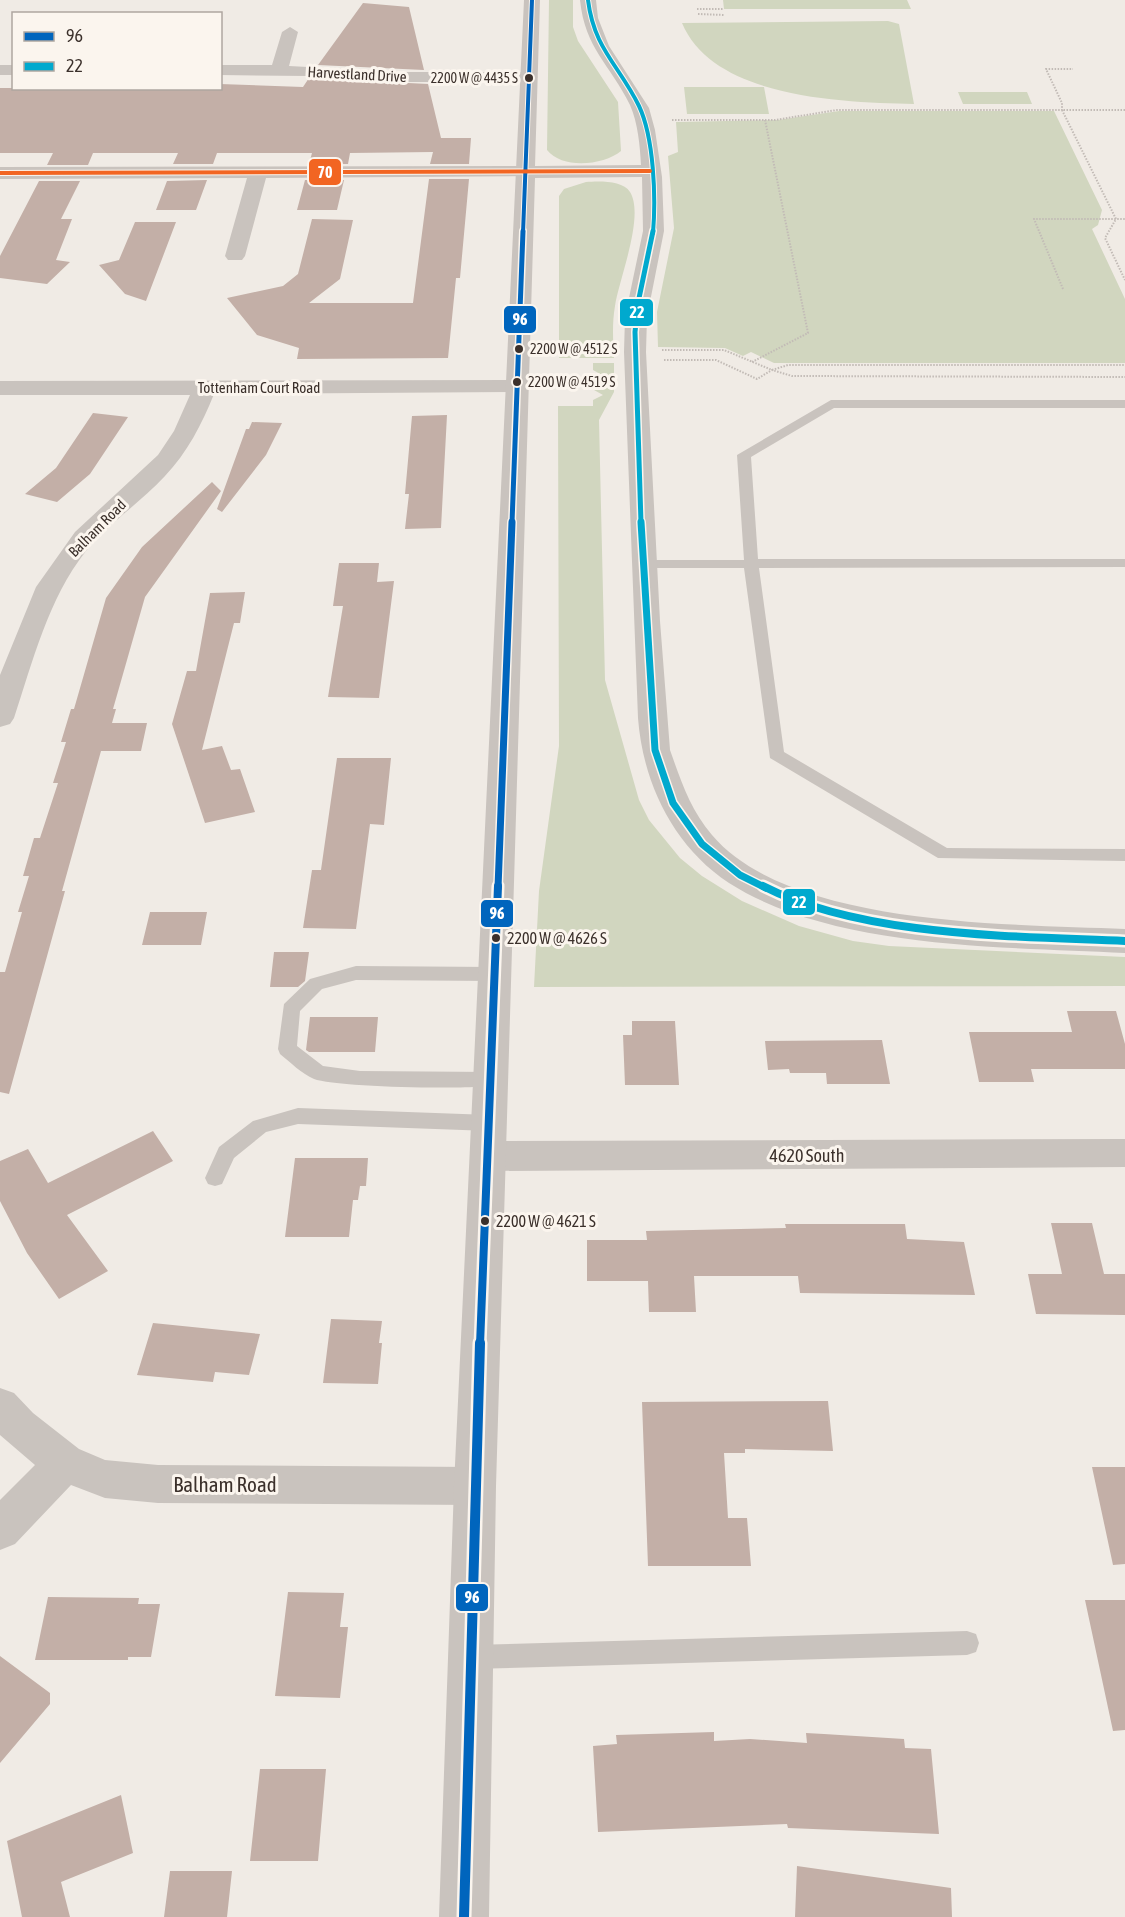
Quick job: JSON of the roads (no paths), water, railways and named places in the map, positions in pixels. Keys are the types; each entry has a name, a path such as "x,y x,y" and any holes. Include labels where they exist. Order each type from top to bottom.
{"street":[{"path":"464,1917 475,1486 532,0"},
{"path":"588,0 593,33 600,49 641,110 650,171 654,217 651,244 639,291 635,331 653,728 660,774 673,805 693,836 734,871 790,901 848,918 909,928 1125,941"},
{"path":"279,70 290,32"},
{"name":"Harvestland Drive","path":"222,70 279,70 402,77 529,77"},
{"path":"0,173 650,171"},
{"path":"235,256 258,173"},
{"name":"Balham Road","path":"0,718 33,623 54,577 76,546 157,471 173,452 193,418 205,387"},
{"name":"Tottenham Court Road","path":"0,388 518,387"},
{"name":"4620 South","path":"489,1139 1125,1152"},
{"name":"Balham Road","path":"0,1406 18,1426 64,1463 105,1479 158,1484 475,1486"},
{"path":"0,1530 64,1463"}],"lane":[{"path":"1125,404 831,404 744,455 751,564 776,754 944,854 1125,855"},
{"path":"644,564 1125,563"},
{"path":"492,1079 360,1078 318,1073 287,1049 291,1009 316,984 357,973 494,974"},
{"path":"215,1178 226,1153 260,1126 298,1116 489,1139"},
{"path":"471,1657 967,1643"}],"place":[{"name":"2200 W @ 4435 S","path":"529,78"},
{"name":"2200 W @ 4512 S","path":"519,349"},
{"name":"2200 W @ 4519 S","path":"517,382"},
{"name":"2200 W @ 4626 S","path":"496,938"},
{"name":"2200 W @ 4621 S","path":"485,1221"}]}
